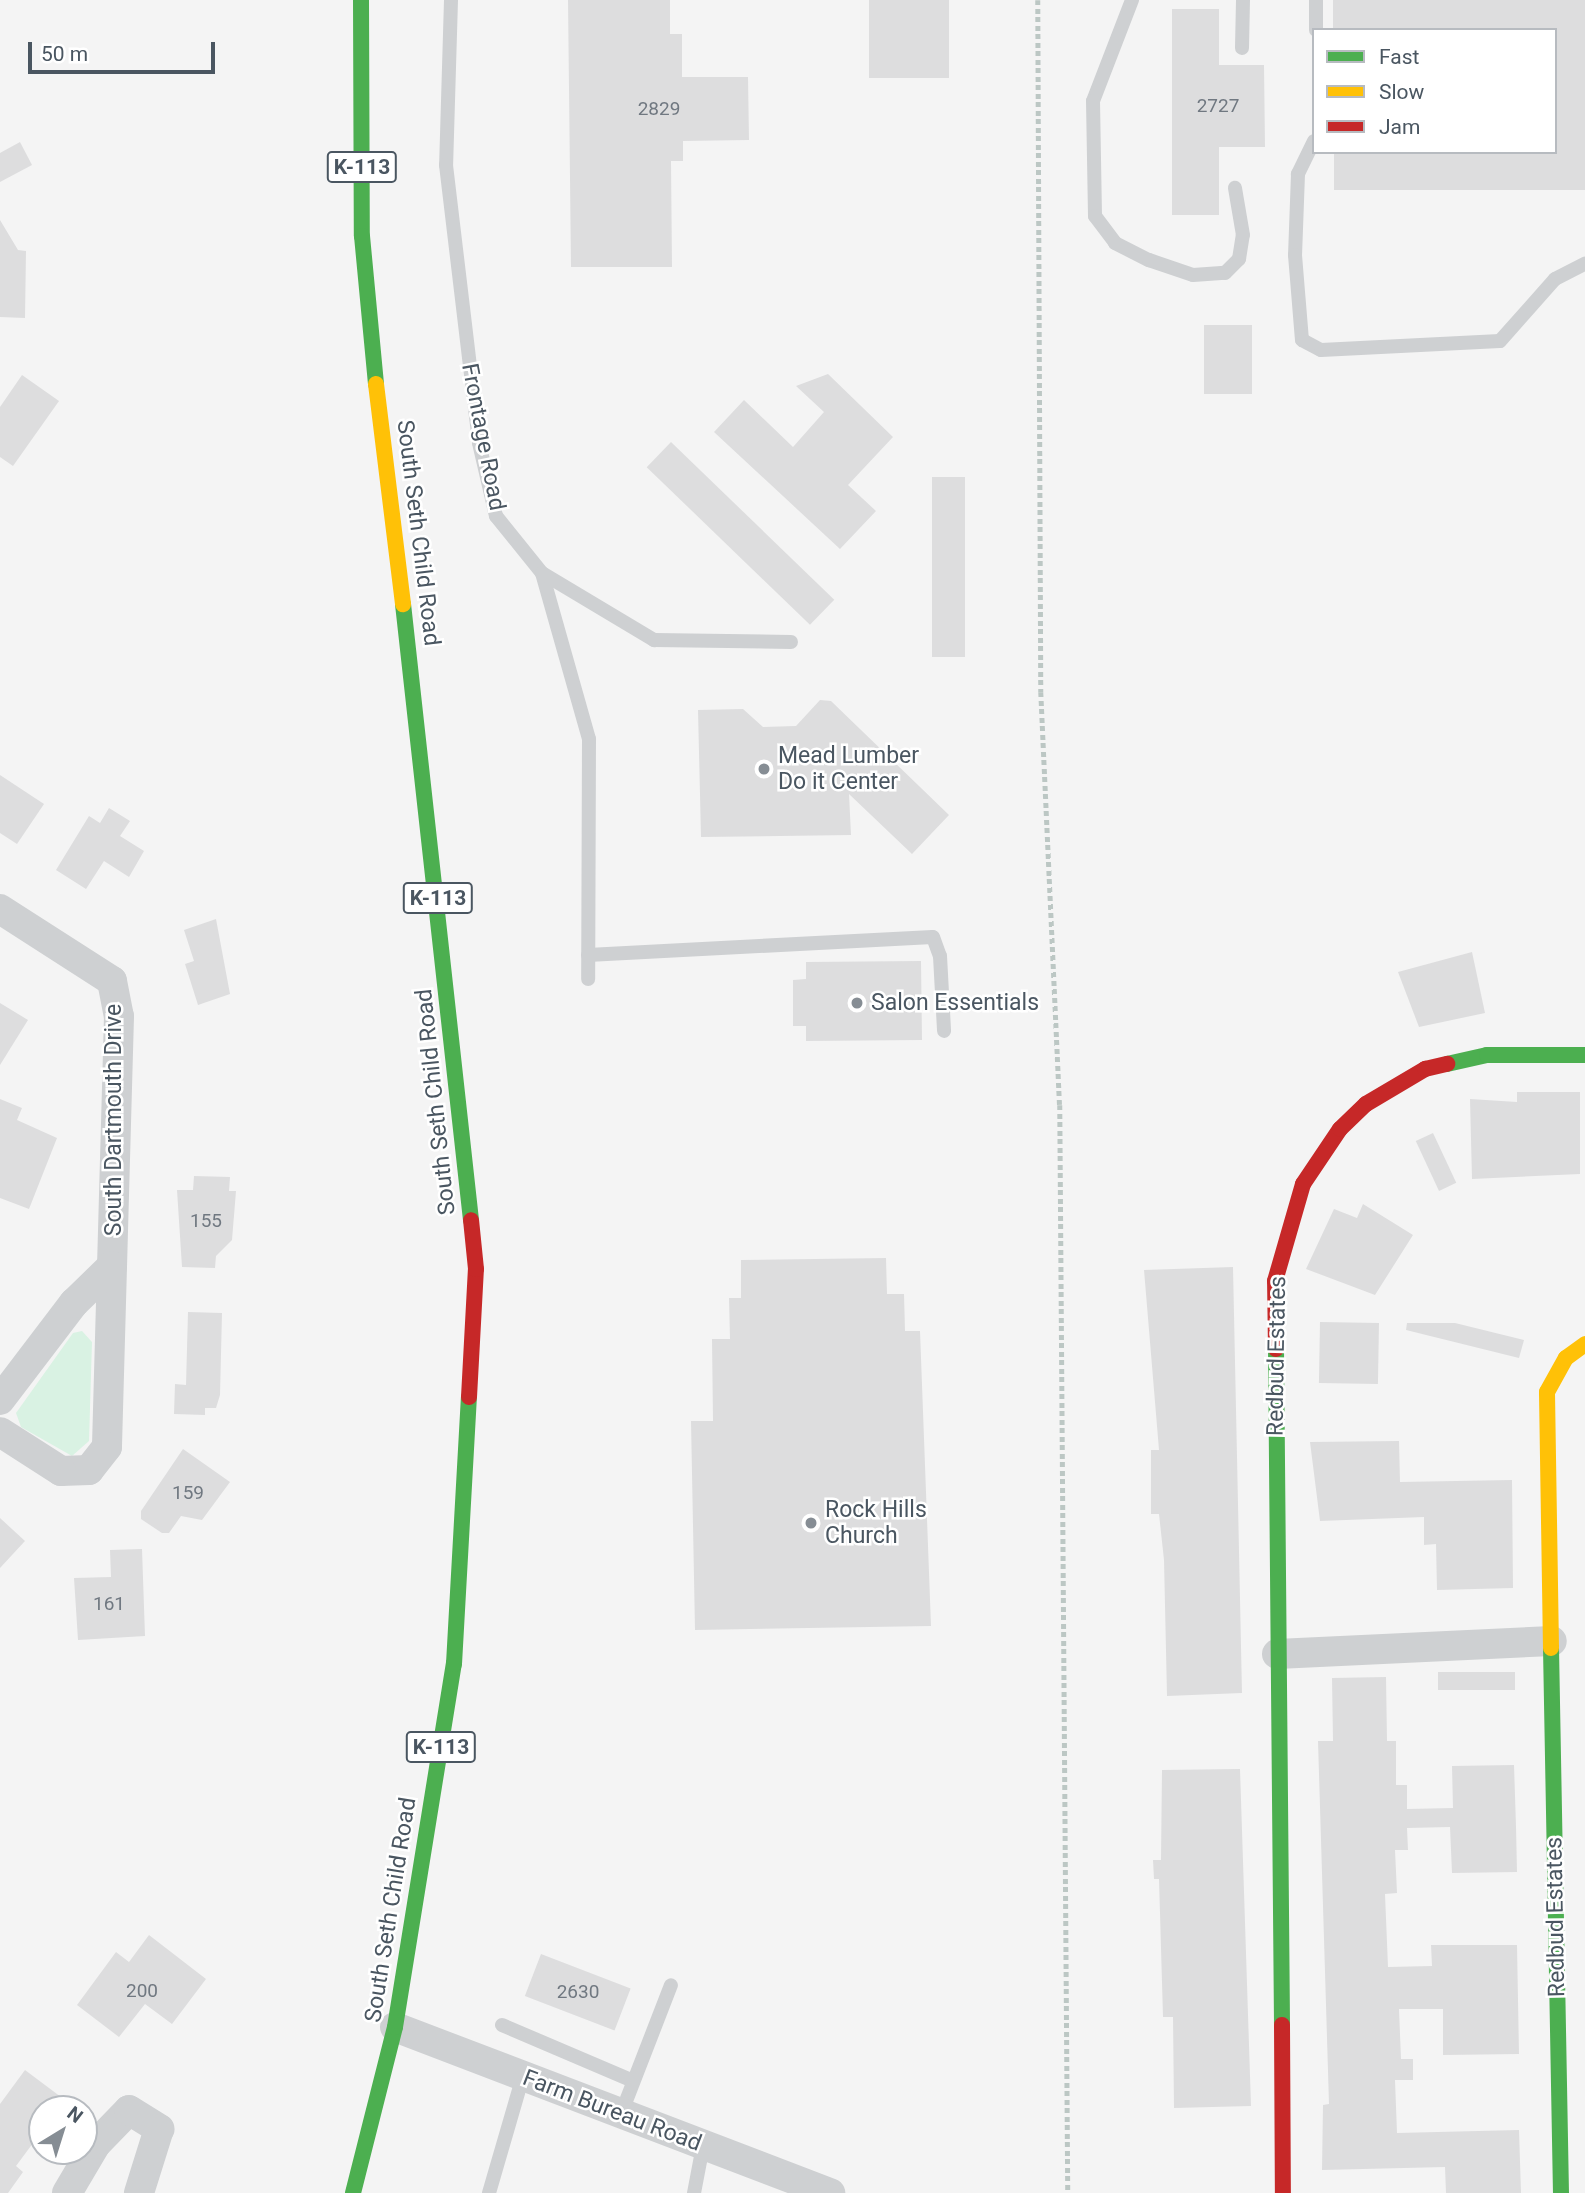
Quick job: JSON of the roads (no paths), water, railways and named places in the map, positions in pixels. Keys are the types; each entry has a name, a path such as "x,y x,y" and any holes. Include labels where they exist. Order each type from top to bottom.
{"street":[{"name":"South Seth Child Road","path":"353,2193 395,2027 454,1664 476,1269 433,842 370,334 362,236 361,0"},
{"name":"South Dartmouth Drive","path":"0,909 112,981 119,1016 107,1447 100,1461 77,1474 61,1472 0,1432"},
{"name":"Redbud Estates","path":"1283,2193 1275,1281 1303,1184 1357,1113 1425,1069 1487,1055 1585,1055"},
{"name":"South Dartmouth Drive","path":"0,1400 74,1303 112,1266"},
{"name":"Redbud Estates","path":"1561,2193 1547,1392 1566,1358 1585,1344"},
{"path":"1277,1654 1552,1641"},
{"name":"Farm Bureau Road","path":"395,2027 830,2193"},
{"path":"67,2193 96,2144 129,2110 159,2129 139,2193"}],"lane":[{"name":"Frontage Road","path":"451,0 446,165 479,443 496,516 542,573 589,739 588,979"},
{"path":"1132,0 1093,101 1095,216 1115,243 1149,260 1193,275 1225,273 1239,259 1243,235 1235,188"},
{"path":"1242,48 1243,0"},
{"path":"1316,0 1316,28"},
{"path":"1312,145 1298,173 1295,255 1302,340 1321,350 1500,341 1555,279 1585,264"},
{"path":"542,573 654,640 791,642"},
{"path":"587,955 933,937 940,956 944,1031"},
{"path":"621,2114 671,1985"},
{"path":"502,2025 633,2081"},
{"path":"489,2193 523,2076"},
{"path":"694,2193 703,2146"}],"place":[{"name":"Mead Lumber Do it Center","path":"764,769"},
{"name":"Salon Essentials","path":"857,1003"},
{"name":"Rock Hills Church","path":"811,1523"}]}
